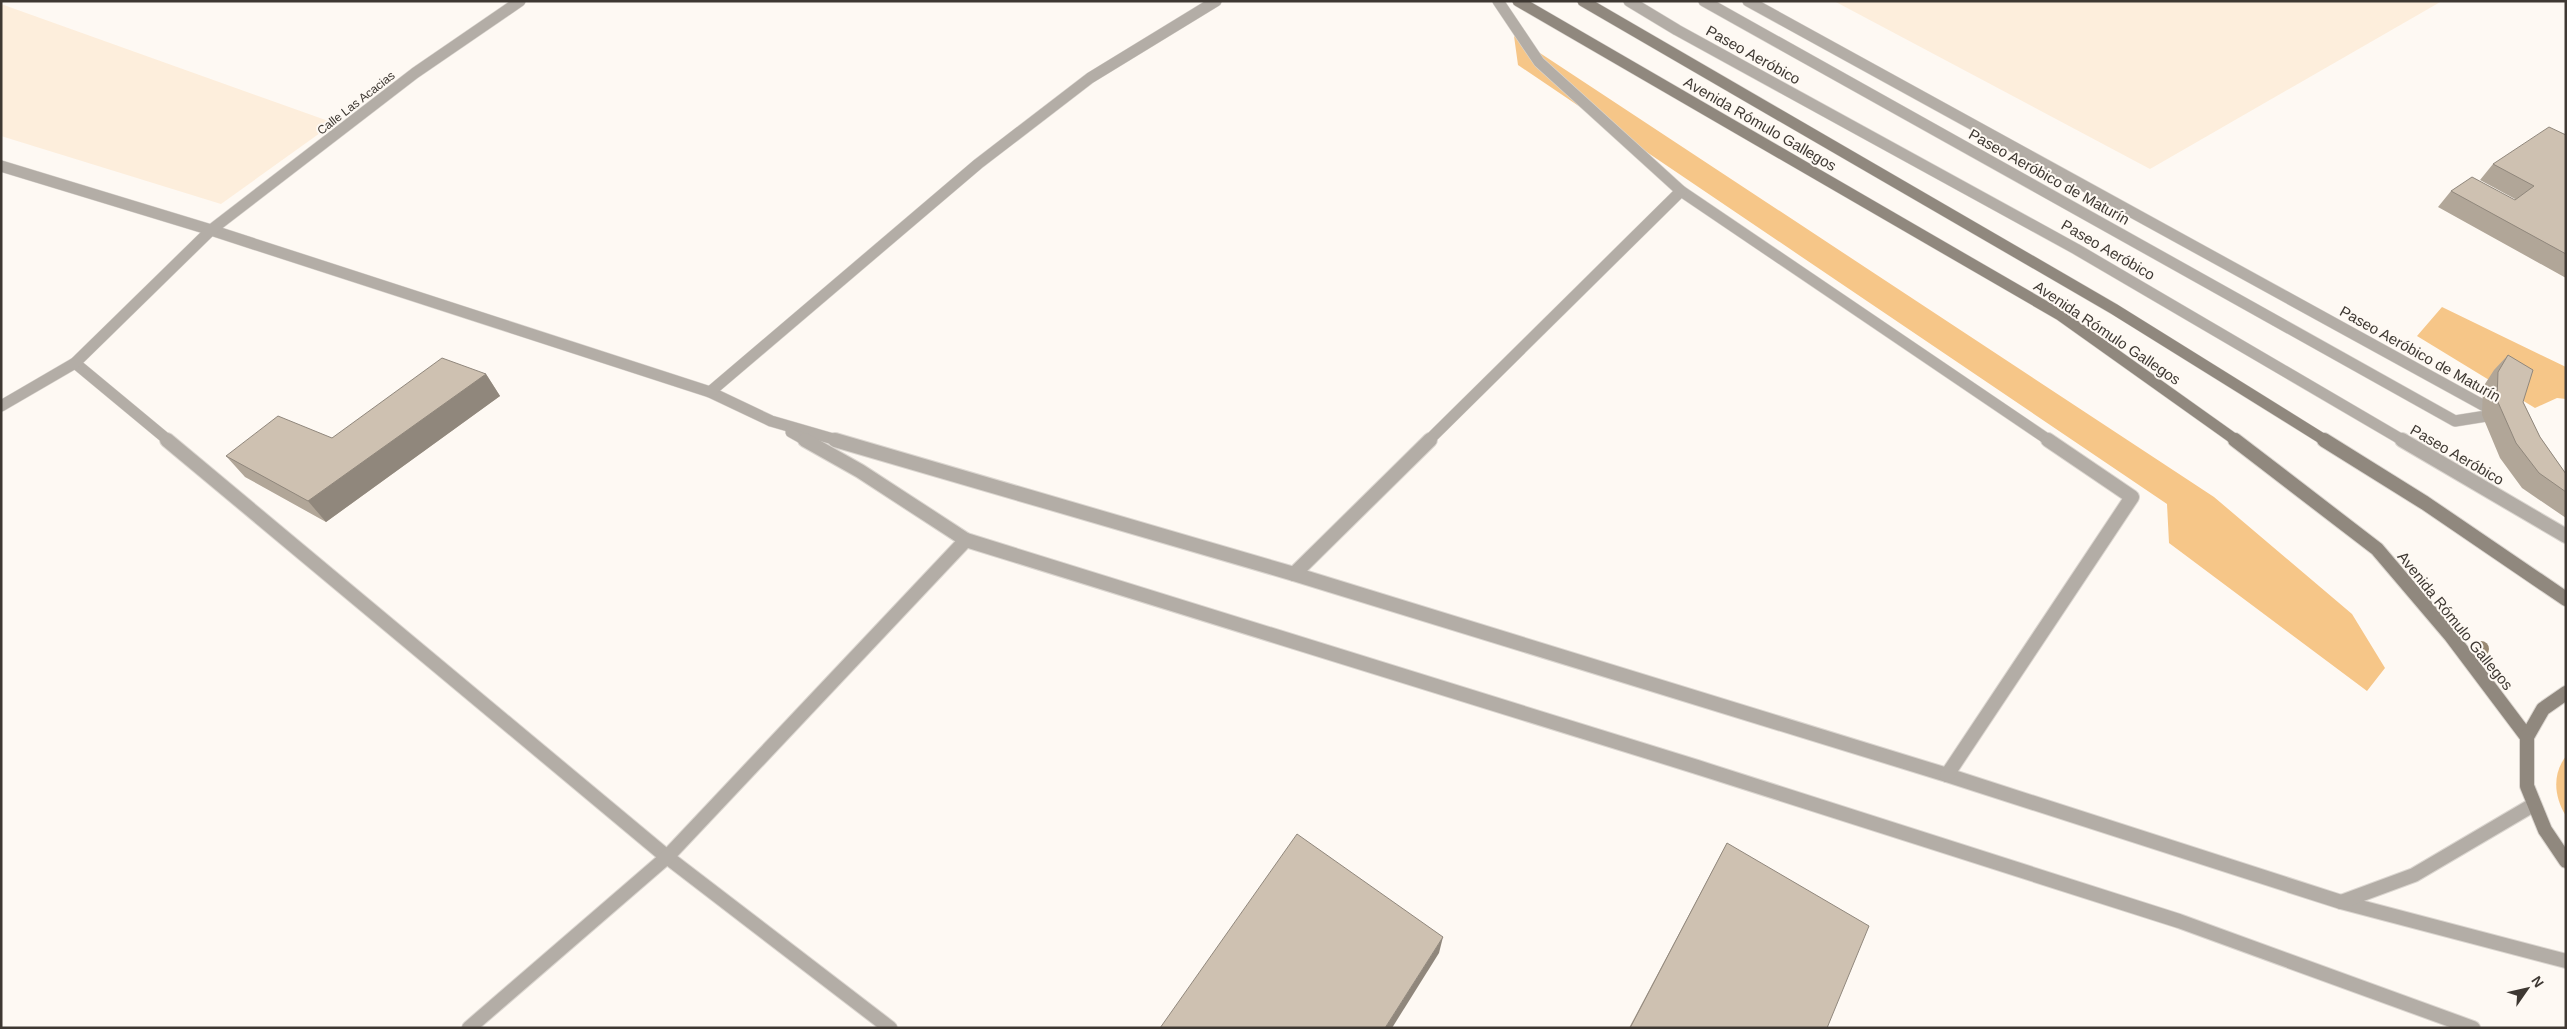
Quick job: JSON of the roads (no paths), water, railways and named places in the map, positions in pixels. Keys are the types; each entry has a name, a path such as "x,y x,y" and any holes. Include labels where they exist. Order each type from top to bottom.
{"main road":[{"name":"Avenida Rómulo Gallegos","path":"1518,1 2060,315 2272,467 2377,549 2451,636 2527,737"},
{"name":"Avenida Rómulo Gallegos","path":"1583,1 2114,309 2425,503 2566,599"},
{"path":"2566,693 2543,709 2527,737 2527,786 2533,805 2545,830 2566,861"}],"street":[{"name":"Calle Las Acacias","path":"1,406 75,362 211,230 415,73 520,1"},
{"path":"710,392 986,158 1090,78 1216,1"},
{"path":"1498,1 1539,62 1681,190 2132,497 1946,775"},
{"name":"Paseo Aeróbico","path":"1629,1 1677,30 2076,248 2566,536"},
{"name":"Paseo Aeróbico de Maturín","path":"1704,1 2455,421 2499,414"},
{"name":"Paseo Aeróbico de Maturín","path":"1748,1 2499,414"},
{"path":"1,166 211,230 710,392 771,421 860,471 966,540 1697,767 2160,915 2466,1026"},
{"path":"1294,574 1681,190"},
{"path":"75,362 667,857 890,1028"},
{"path":"2499,414 2514,419"},
{"path":"771,421 1294,574 1946,775 2341,902 2566,961"},
{"path":"469,1028 667,857 966,540"},
{"path":"2341,902 2414,875 2533,805"}]}
